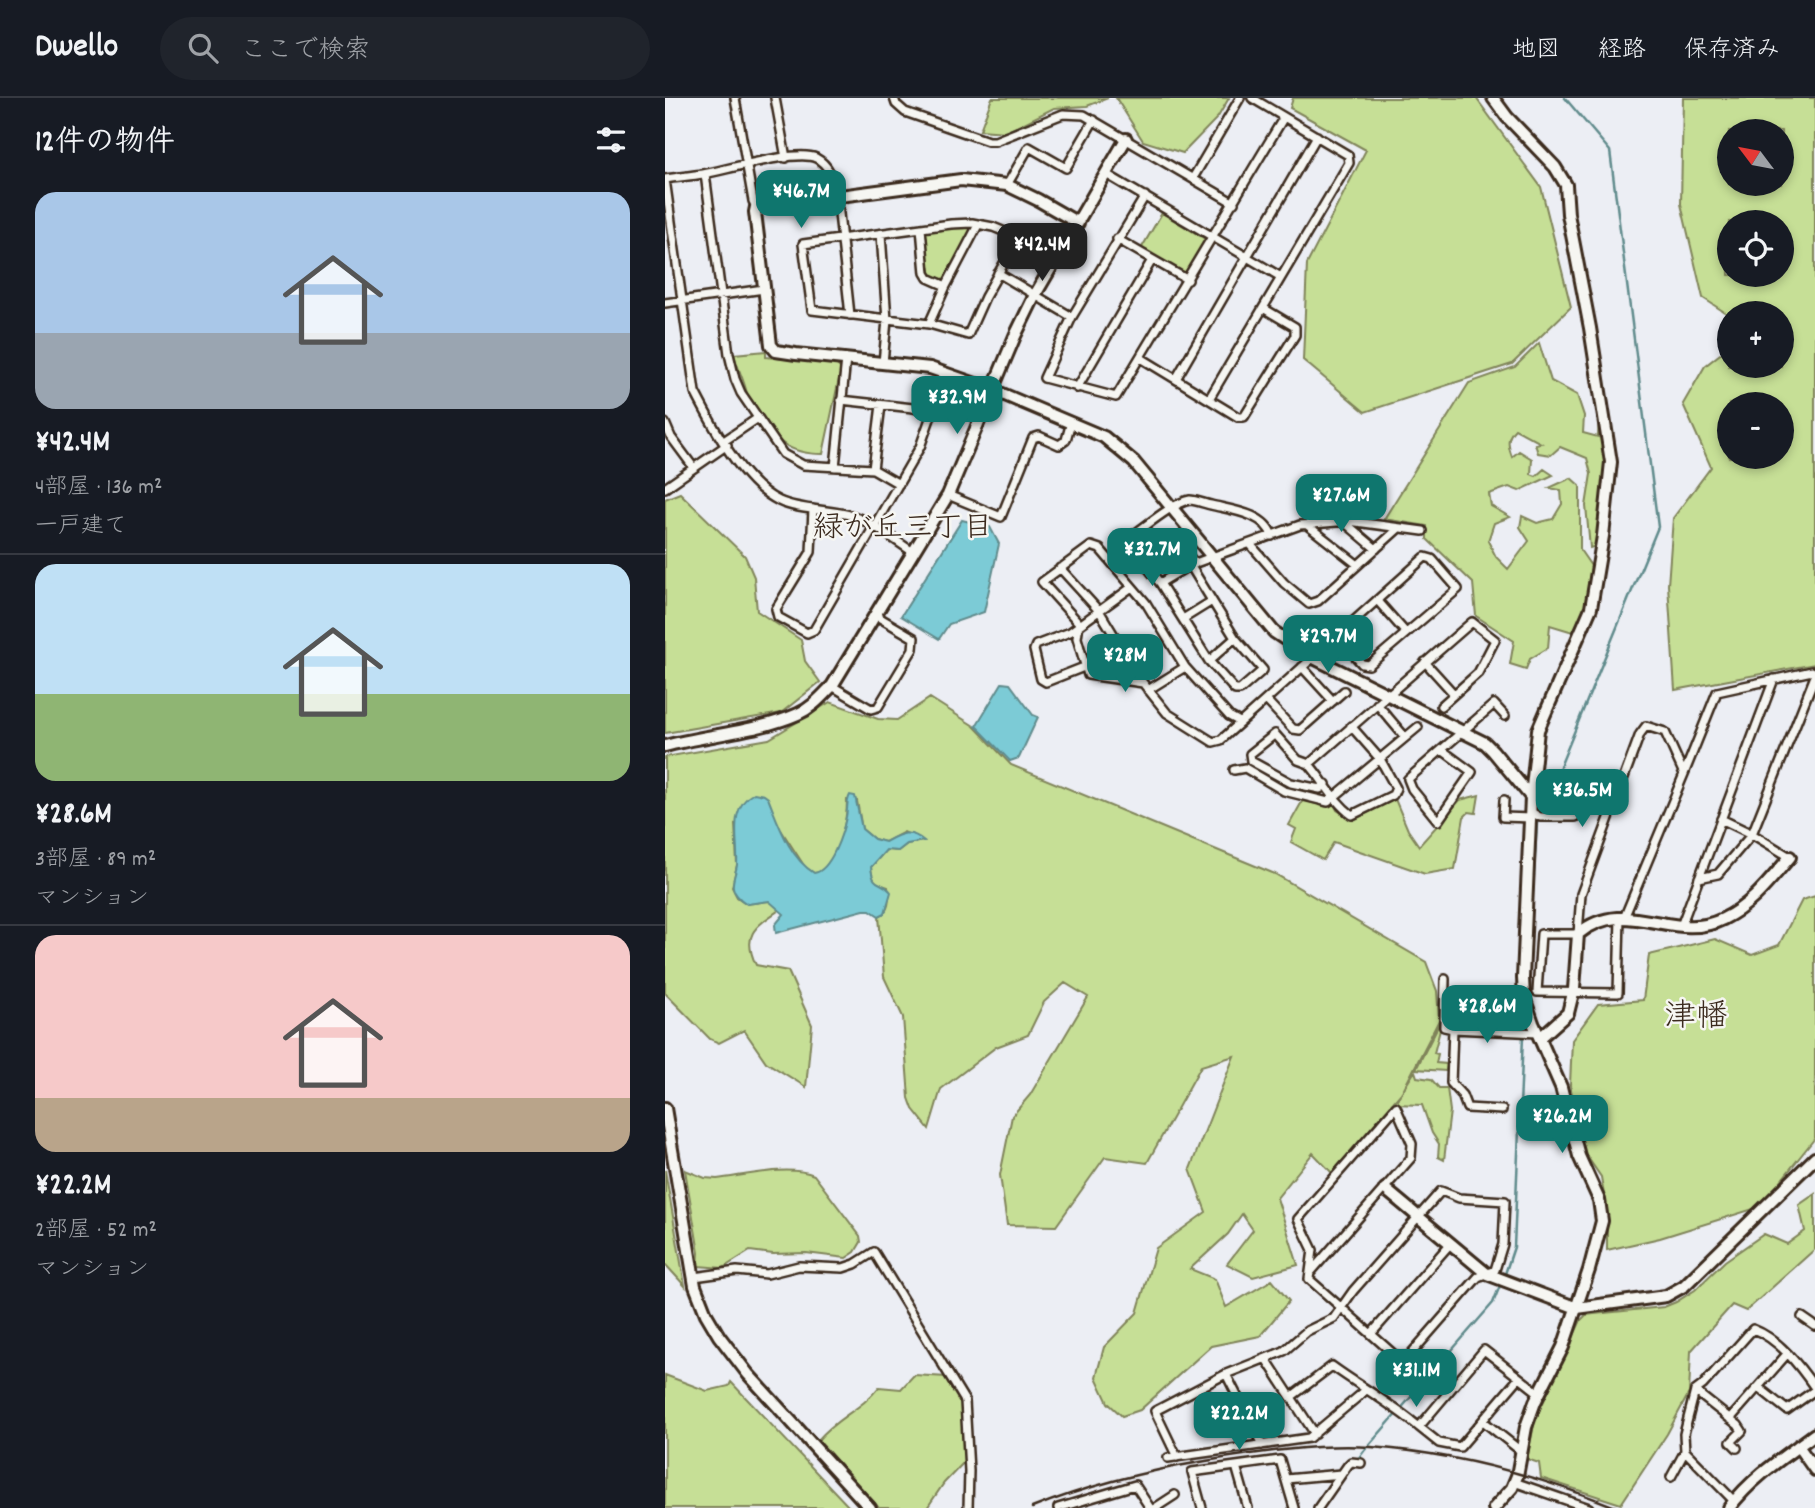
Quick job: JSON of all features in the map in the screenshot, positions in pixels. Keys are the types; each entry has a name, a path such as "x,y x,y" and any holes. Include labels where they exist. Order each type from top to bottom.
{"street":[{"path":"735,98 753,201 757,207"},
{"path":"775,98 786,158"},
{"path":"894,98 896,104 905,112 988,141 995,141 1063,114 1084,115 1234,203"},
{"path":"1193,178 1240,98"},
{"path":"1209,399 1349,163 1348,155 1252,98"},
{"path":"1493,98 1507,117 1555,167 1566,185 1568,214 1590,328 1611,462 1603,536 1591,608 1538,730 1531,797 1535,816 1524,997 1532,1034 1562,1087 1579,1156 1599,1200 1602,1221 1563,1347 1539,1393 1526,1427 1514,1482 1494,1508"},
{"path":"1145,196 1072,317 1044,378 1116,397 1285,117"},
{"path":"1007,186 1029,147 1066,168 1094,120"},
{"path":"1176,379 1317,136"},
{"path":"670,745 798,714 813,705 832,686 948,495 1035,295 1126,139"},
{"path":"850,315 837,195 827,167 815,158 786,158 665,179 695,392 725,443 758,487 781,502 855,516 913,552"},
{"path":"705,174 729,354 741,393 783,454 789,458 803,465 873,469 899,484"},
{"path":"1106,174 1282,277"},
{"path":"757,207 961,180 1007,186 1078,223"},
{"path":"757,207 755,212 771,345 776,351 930,368 993,390 1104,437 1134,462 1273,632 1312,657 1463,732 1493,751 1531,797"},
{"path":"951,223 993,227 1015,236 1016,242 968,335 929,324 812,310 803,244 881,234 951,223"},
{"path":"929,324 978,225"},
{"path":"921,228 925,273 928,278 946,285"},
{"path":"881,234 887,320 883,363"},
{"path":"1117,239 1188,280"},
{"path":"1077,388 1152,260"},
{"path":"998,273 1072,317"},
{"path":"665,303 764,289"},
{"path":"1141,358 1238,417 1244,417 1295,335 1295,327 1263,308"},
{"path":"835,467 846,359"},
{"path":"813,509 811,552 776,609 778,617 807,633 814,630 899,484 920,447 932,413 913,408 841,400"},
{"path":"873,469 881,405"},
{"path":"665,488 758,418"},
{"path":"948,495 1001,517 1033,438 1039,436 1059,445 1066,440 1071,422"},
{"path":"665,423 671,437 694,468"},
{"path":"1145,564 1172,543 1180,544 1235,638 1263,670 1240,690 1235,690 1209,661 1160,583 1127,542 1172,508 1190,500 1247,514 1262,522 1272,536"},
{"path":"1160,583 1192,564 1300,525 1343,521 1423,531"},
{"path":"1343,521 1376,549"},
{"path":"1307,525 1358,565"},
{"path":"1249,544 1284,583 1309,604 1318,601 1399,528"},
{"path":"1185,667 1145,686 1088,675 1084,667 1077,627 1079,623 1042,582 1091,546 1100,549 1146,603 1185,667 1229,716 1240,722"},
{"path":"1060,568 1100,611 1145,686 1167,713 1213,742 1221,740 1425,557 1432,559 1458,589 1369,666 1362,663 1337,636"},
{"path":"1084,667 1046,682 1041,679 1034,650 1036,645 1070,632 1132,587"},
{"path":"1377,600 1406,633"},
{"path":"1183,619 1212,601"},
{"path":"832,686 871,709 878,707 913,649 914,638 875,615"},
{"path":"1309,764 1472,622 1495,640 1478,673 1441,706"},
{"path":"1209,661 1235,638"},
{"path":"1425,662 1454,694"},
{"path":"1302,667 1333,701"},
{"path":"1699,878 1717,874 1752,834 1815,676 1812,671 1717,692 1622,917 1618,993 1537,992 1541,934 1577,934 1603,918 1622,917 1681,926 1721,921 1743,908 1790,856 1752,834 1721,819"},
{"path":"1681,926 1775,679"},
{"path":"1266,700 1293,729 1300,730 1343,691"},
{"path":"1377,704 1405,737"},
{"path":"1442,750 1472,772 1438,821 1412,789 1408,779 1494,704 1505,716"},
{"path":"1326,784 1320,789 1291,783 1251,761 1250,754 1275,734 1299,760 1309,764 1326,784 1341,807 1352,815 1393,795 1396,788 1380,759 1351,726"},
{"path":"1445,979 1444,1027 1532,1034 1568,1013 1574,991 1581,894 1640,734 1646,726 1665,732 1684,774"},
{"path":"1234,770 1245,768 1284,790 1328,802 1418,727"},
{"path":"1504,800 1503,817 1574,817 1583,786"},
{"path":"1453,1029 1450,1078 1467,1108 1502,1110"},
{"path":"1177,1457 1155,1411 1226,1374 1284,1351 1307,1331 1334,1318 1342,1309 1353,1291 1441,1191 1459,1199 1505,1200 1503,1244 1495,1270 1478,1277 1409,1356 1397,1357 1342,1309 1309,1279 1313,1250 1298,1219 1396,1107 1412,1144 1411,1158 1310,1273"},
{"path":"665,1108 694,1277 706,1314 748,1374 870,1508"},
{"path":"1385,1189 1487,1274 1577,1308 1666,1296 1684,1286 1815,1158"},
{"path":"1371,1334 1451,1243"},
{"path":"694,1277 737,1271 767,1274 799,1266 843,1268 874,1252 965,1401 968,1508"},
{"path":"1802,1317 1815,1326"},
{"path":"1671,1477 1685,1451 1684,1434 1695,1391 1753,1328 1800,1366 1815,1389 1787,1410 1758,1387"},
{"path":"1419,1427 1484,1350 1539,1393"},
{"path":"1730,1419 1787,1354"},
{"path":"1266,1359 1315,1434"},
{"path":"1291,1397 1332,1366 1366,1391 1399,1410 1439,1443 1460,1447 1519,1378"},
{"path":"1226,1374 1262,1445"},
{"path":"1168,1458 1309,1438 1366,1391"},
{"path":"1695,1391 1742,1431 1731,1441 1737,1448"},
{"path":"1483,1421 1522,1452"},
{"path":"1685,1451 1731,1505 1772,1466 1815,1434"},
{"path":"1798,1446 1815,1470"},
{"path":"1202,1508 1192,1472 1280,1460 1294,1508"},
{"path":"1318,1508 1341,1474 1357,1463"},
{"path":"1236,1466 1248,1508"},
{"path":"1286,1479 1341,1474"},
{"path":"1514,1482 1589,1508"},
{"path":"1059,1508 1135,1485 1152,1508 1175,1495"}],"green space":[{"path":"992,98 1108,98 1087,106 1054,108 1006,132 980,130"},
{"path":"1116,98 1229,98 1218,117 1183,153 1143,141"},
{"path":"1293,98 1476,98 1541,187 1571,307 1512,364 1365,412 1303,360 1307,264 1366,150 1290,108"},
{"path":"1683,98 1815,98 1815,664 1675,690 1668,585 1673,518 1711,467 1683,404 1705,366 1717,356 1717,378 1794,378 1794,301 1717,301 1717,307 1703,298 1681,204"},
{"path":"1162,213 1205,239 1206,242 1188,273 1184,274 1141,249"},
{"path":"972,226 974,230 946,278 931,276 923,234 925,231"},
{"path":"1539,343 1551,381 1577,395 1584,416 1583,433 1598,437 1599,412 1607,462 1596,546 1590,548 1586,506 1591,474 1587,458 1560,447 1551,455 1538,453 1535,444 1541,443 1515,429 1510,436 1512,457 1519,451 1532,459 1531,474 1536,476 1544,469 1553,475 1519,491 1509,487 1489,494 1491,506 1510,517 1494,523 1488,541 1496,557 1508,569 1529,541 1520,527 1522,516 1537,523 1553,519 1562,504 1561,490 1549,488 1571,478 1580,486 1580,550 1591,566 1585,609 1573,632 1550,625 1548,648 1530,659 1526,669 1510,664 1514,641 1476,616 1473,583 1427,539 1427,526 1384,519 1469,383 1515,367"},
{"path":"766,351 766,357 836,364 841,369 823,454 807,453 785,445 769,429 747,395 734,354"},
{"path":"680,493 745,556 754,577 757,611 801,640 805,661 820,682 781,713 665,733 665,499"},
{"path":"930,698 974,726 1011,765 1275,874 1426,962 1437,991 1439,1020 1402,1092 1332,1173 1313,1153 1277,1198 1298,1265 1253,1277 1227,1264 1253,1230 1242,1214 1228,1234 1190,1269 1215,1279 1226,1307 1272,1280 1289,1301 1260,1336 1211,1346 1140,1410 1122,1416 1108,1403 1096,1377 1104,1347 1137,1313 1156,1248 1206,1212 1190,1169 1234,1056 1201,1066 1147,1163 1105,1157 1056,1226 1007,1225 1000,1175 1012,1116 1030,1095 1088,997 1065,983 1044,1002 1028,1035 996,1047 941,1089 929,1129 913,1109 909,1098 903,1017 884,977 879,916 887,907 888,887 875,881 871,867 886,850 898,851 907,844 923,841 904,832 885,842 874,839 862,829 857,801 847,800 841,839 827,865 820,872 814,873 805,867 781,830 735,824 737,865 732,887 737,897 747,904 769,901 781,909 758,926 753,932 750,946 756,965 788,971 812,1025 806,1087 766,1062 744,1030 719,1043 710,1039 665,993 665,757 769,739 830,702 878,719 897,720"},
{"path":"1479,795 1476,813 1469,812 1464,817 1455,869 1425,874 1334,842 1323,860 1291,842 1296,829 1289,825 1303,800 1326,807 1334,803 1337,810 1353,820 1395,799 1408,830 1419,846 1460,800"},
{"path":"1815,896 1815,1138 1760,1207 1660,1238 1607,1250 1607,1213 1601,1177 1584,1152 1570,1085 1572,1040 1598,1004 1643,1000 1649,955 1715,939 1752,955 1779,945 1802,900"},
{"path":"1440,1022 1434,1053 1438,1054 1436,1063 1447,1064 1446,1071 1416,1069"},
{"path":"1415,1071 1417,1077 1431,1079 1439,1088 1447,1088 1450,1111 1444,1160 1438,1157 1439,1144 1422,1105 1394,1104"},
{"path":"665,1170 685,1286 665,1264"},
{"path":"685,1170 705,1178 717,1179 779,1171 814,1175 860,1236 861,1242 855,1252 846,1258 750,1251 723,1268 698,1266 699,1253"},
{"path":"1815,1194 1815,1249 1746,1311 1732,1305 1691,1351 1689,1393 1667,1434 1621,1504 1541,1478 1539,1463 1527,1459 1535,1420 1581,1320 1586,1315 1664,1307 1676,1302 1695,1290 1725,1261 1764,1234 1787,1244 1805,1231 1799,1205"},
{"path":"665,1375 707,1391 729,1386 731,1382 850,1508 665,1508"},
{"path":"914,1375 947,1377 963,1402 966,1460 944,1483 927,1508 879,1508 818,1440 833,1425 865,1402 879,1387 901,1389"}],"water":[{"path":"962,520 990,527 999,544 984,612 949,624 939,639 901,616"},
{"path":"1002,683 1010,684 1033,715 1038,717 1019,758 1010,761 976,726"},
{"path":"754,793 768,798 791,849 814,873 826,866 835,850 847,814 850,795 855,796 862,829 874,839 885,842 909,833 924,841 907,844 898,851 886,850 871,867 876,881 891,892 885,913 879,916 870,910 864,910 776,933 775,925 784,914 769,901 747,904 736,895 733,887 737,865 737,816 740,807"}],"waterway":[{"path":"1529,957 1537,823 1658,527 1610,151 1565,98"},
{"path":"1504,1277 1514,1247 1524,1013"},
{"path":"1337,1487 1364,1451 1493,1303 1501,1283"}],"railway":[{"path":"1032,1508 1096,1486 1184,1465 1288,1450 1350,1446 1403,1450 1497,1468 1528,1476 1618,1508"}],"district":[{"name":"緑が丘三丁目","path":"903,526"},
{"name":"津幡","path":"1696,1014"}]}
